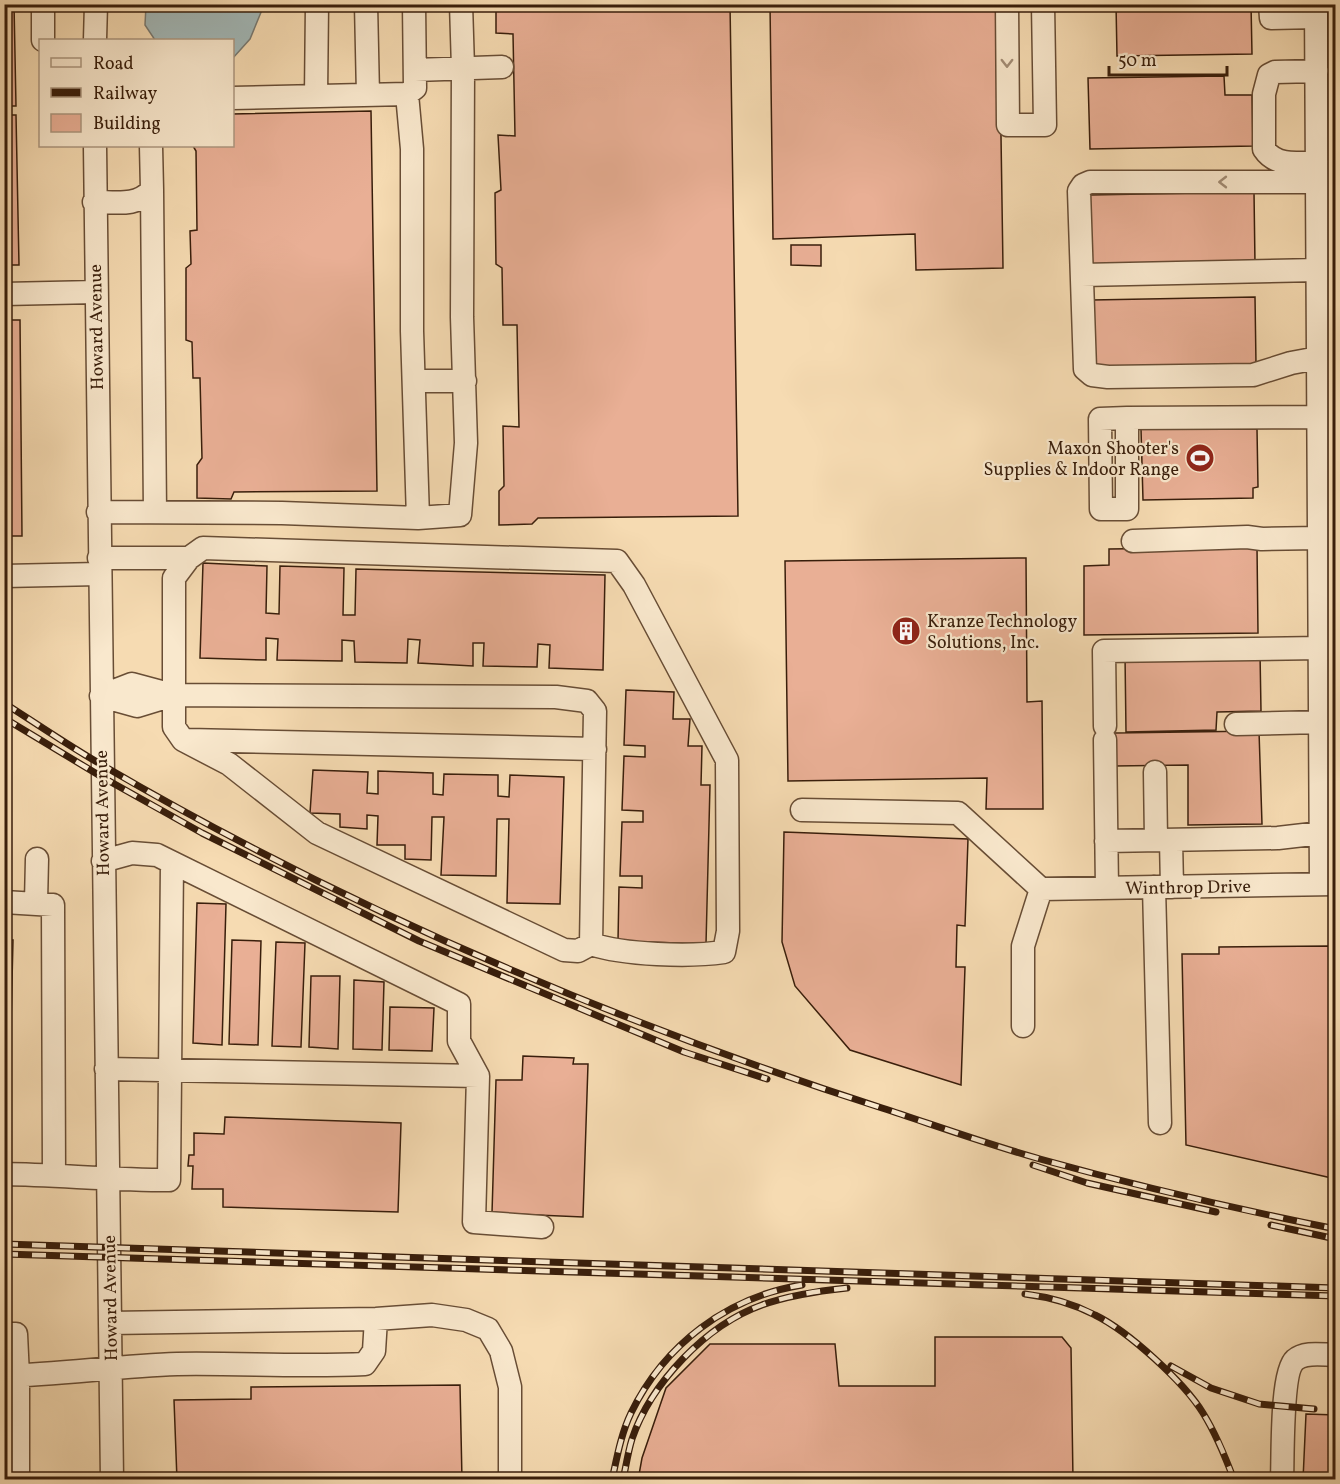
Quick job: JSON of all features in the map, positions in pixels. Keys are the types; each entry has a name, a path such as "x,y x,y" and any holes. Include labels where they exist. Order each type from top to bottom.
{"street":[{"path":"43,4 43,39"},
{"path":"95,39 96,4"},
{"path":"316,96 317,4"},
{"path":"366,4 368,95"},
{"path":"234,98 407,94 415,88 414,4"},
{"path":"99,512 282,513 418,518 459,515 466,443 462,317 461,4"},
{"path":"1007,4 1008,125 1046,125 1043,4"},
{"path":"1270,4 1271,18 1316,11 1317,71 1326,115 1318,270 1327,298 1327,358 1318,417 1328,605 1320,648 1325,709 1321,834 1328,884"},
{"path":"415,70 502,67"},
{"path":"1317,71 1275,72 1269,75 1264,94 1264,149 1269,156 1283,163 1322,171"},
{"path":"407,94 412,148 418,518"},
{"name":"Howard Avenue","path":"94,147 112,1479"},
{"path":"151,147 155,512"},
{"path":"1322,171 1281,182 1090,182 1083,185 1080,191 1082,275 1085,369 1092,375 1108,377 1254,375 1291,363 1327,358"},
{"path":"94,202 132,202 143,199 152,190"},
{"path":"1082,275 1318,270"},
{"path":"4,294 96,292"},
{"path":"414,381 465,381"},
{"path":"1101,509 1100,418 1318,417"},
{"path":"1133,541 1247,537 1325,551"},
{"path":"203,548 617,561 634,585 727,760 728,931 724,952 707,955 612,951 591,944 578,951 564,951 317,833 229,764 183,740 174,727 173,695 174,578 189,558 203,548"},
{"path":"4,576 189,558"},
{"path":"1107,888 1104,651 1320,648"},
{"path":"101,696 136,706 173,695 556,697 587,701 595,711 591,944"},
{"path":"1236,724 1325,709"},
{"path":"183,740 595,749"},
{"path":"1155,772 1164,840 1160,1124"},
{"path":"802,810 958,813 1041,889 1023,946 1023,1026"},
{"path":"1106,841 1278,838 1321,834"},
{"path":"103,861 132,853 157,855 459,1004 459,1041 478,1076 474,1222 542,1227"},
{"path":"36,902 37,859"},
{"path":"4,1174 54,1174 108,1180 169,1180 172,863"},
{"name":"Winthrop Drive","path":"1041,889 1328,884"},
{"path":"4,902 36,902 53,905 54,1174"},
{"path":"106,1069 478,1076"},
{"path":"110,1323 376,1319 432,1315 466,1320 488,1329 501,1351 510,1387 510,1479"},
{"path":"11,1376 60,1374 111,1367 179,1364 365,1364 374,1351 376,1319"},
{"path":"4,1334 16,1334 11,1376 18,1479"},
{"path":"1282,1479 1284,1407 1288,1373 1294,1360 1307,1354 1335,1355"}],"shaded area":[{"path":"146,4 264,5 250,39 234,57 234,39 154,39 145,25"}],"building":[{"path":"4,4 14,4 16,106 4,106"},
{"path":"496,4 730,4 738,516 538,518 532,524 499,525 499,491 504,486 503,426 519,427 517,325 503,325 502,268 496,264 495,193 501,190 498,135 515,136 513,34 496,33"},
{"path":"770,4 999,4 1003,268 916,270 915,234 773,239"},
{"path":"1116,4 1251,4 1252,54 1117,56"},
{"path":"1224,76 1225,95 1252,95 1253,146 1090,149 1088,78"},
{"path":"371,111 377,491 234,492 231,499 197,498 197,465 202,458 200,378 193,378 192,342 186,340 186,268 191,264 190,231 197,230 196,151 194,147 234,147 234,114"},
{"path":"4,115 16,115 19,265 4,265"},
{"path":"1254,192 1255,264 1091,265 1089,195"},
{"path":"791,245 821,245 821,266 791,265"},
{"path":"1255,297 1256,364 1092,367 1092,300"},
{"path":"4,320 20,320 22,536 4,536"},
{"name":"Maxon Shooter's Supplies & Indoor Range","path":"1141,429 1257,429 1258,487 1253,488 1253,498 1143,500"},
{"path":"1257,547 1258,633 1084,635 1084,566 1109,565 1109,549"},
{"name":"Kranze Technology Solutions, Inc.","path":"1026,558 1027,702 1042,701 1043,809 986,809 987,778 788,781 785,561"},
{"path":"203,563 267,566 266,613 279,614 280,566 344,568 343,615 355,615 356,569 605,575 603,670 549,668 550,645 538,644 537,667 483,666 484,643 473,643 473,666 418,663 420,640 408,639 407,663 355,662 354,641 342,640 342,661 277,660 278,639 266,638 266,660 200,658"},
{"path":"1260,653 1261,711 1217,712 1216,730 1126,732 1125,655"},
{"path":"626,690 674,692 673,719 690,719 688,746 702,746 701,785 710,785 706,944 618,941 619,887 642,888 642,876 620,876 622,822 643,822 643,811 622,810 624,756 645,757 645,746 624,745"},
{"path":"1259,731 1262,824 1188,825 1188,765 1114,766 1114,733"},
{"path":"313,770 368,772 367,793 378,794 378,771 433,773 433,794 443,795 444,774 498,775 498,796 509,797 510,775 564,777 560,904 507,903 509,819 497,819 496,876 441,875 444,817 432,817 431,860 405,859 405,845 377,845 378,816 367,815 367,829 340,827 340,814 310,813"},
{"path":"784,832 968,839 965,926 957,925 956,967 965,967 961,1085 850,1050 795,986 782,942"},
{"path":"197,903 226,904 222,1045 193,1043"},
{"path":"4,940 13,940 8,1149 4,1149"},
{"path":"232,940 261,941 258,1045 229,1044"},
{"path":"276,942 305,943 301,1047 272,1046"},
{"path":"1329,946 1330,952 1336,952 1336,1179 1186,1145 1182,954 1219,954 1219,947"},
{"path":"311,976 340,976 338,1049 309,1047"},
{"path":"354,980 384,982 382,1050 353,1049"},
{"path":"390,1007 434,1008 432,1051 389,1050"},
{"path":"523,1056 574,1058 573,1064 588,1064 583,1217 492,1213 496,1080 522,1080"},
{"path":"225,1117 401,1123 398,1212 223,1207 223,1189 192,1189 193,1166 188,1166 189,1155 194,1155 194,1133 224,1134"},
{"path":"935,1337 1062,1337 1071,1348 1073,1480 638,1480 642,1458 666,1388 710,1344 835,1344 839,1386 935,1386"},
{"path":"460,1385 462,1480 177,1480 174,1400 251,1399 251,1387"},
{"path":"1306,1414 1336,1415 1336,1480 1303,1480"}],"railway":[{"path":"4,703 102,765 289,867 483,958 581,999 781,1074 1020,1153 1187,1197 1336,1229"},
{"path":"4,718 202,833 419,941 684,1052 767,1079"},
{"path":"1033,1165 1087,1183 1216,1212"},
{"path":"1271,1225 1336,1239"},
{"path":"4,1244 1336,1288"},
{"path":"4,1254 1336,1296"},
{"path":"612,1480 622,1437 631,1413 661,1366 680,1346 701,1328 748,1300 802,1285"},
{"path":"623,1480 632,1439 652,1397 683,1358 701,1341 741,1314 762,1305 804,1294 847,1288"},
{"path":"1025,1294 1061,1302 1095,1315 1123,1333 1154,1358 1183,1387 1203,1413 1220,1445 1234,1480"},
{"path":"1171,1366 1211,1388 1259,1404 1314,1409"}],"place":[{"name":"Maxon Shooter's Supplies & Indoor Range","path":"1200,458"},
{"name":"Kranze Technology Solutions, Inc.","path":"906,631"}]}
